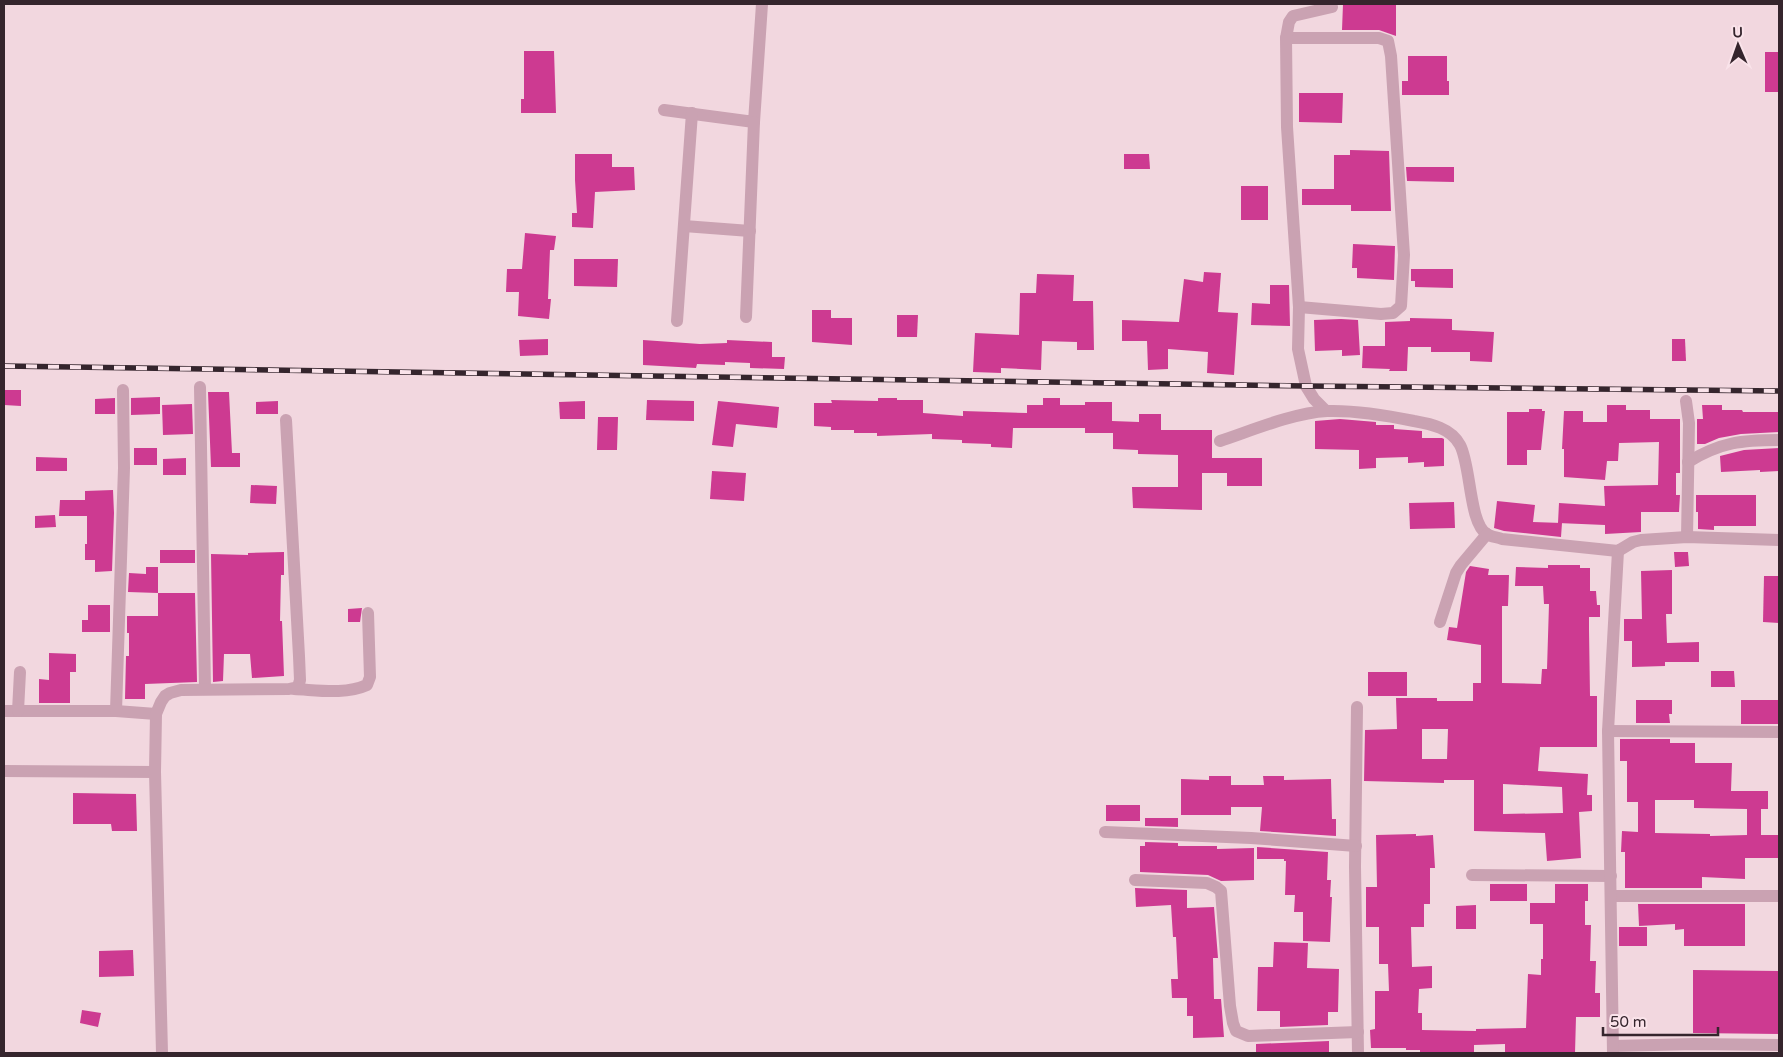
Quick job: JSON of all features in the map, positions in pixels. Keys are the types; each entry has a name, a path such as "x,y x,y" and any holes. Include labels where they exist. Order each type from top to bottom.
{"street":[{"path":"746,317 754,122 762,4"},
{"path":"1326,411 1306,386 1298,349 1299,307 1287,128 1286,38 1289,22 1293,16 1332,7"},
{"path":"1286,38 1379,38 1388,41 1391,56 1404,255 1401,306 1393,313 1381,314 1299,307"},
{"path":"664,110 754,122"},
{"path":"677,321 692,114"},
{"path":"684,226 750,231"},
{"path":"200,387 204,689"},
{"path":"116,711 124,478 123,390"},
{"path":"1686,401 1689,423 1687,537"},
{"path":"1220,441 1286,419 1326,411 1378,413 1426,423 1454,436 1460,444 1465,458 1477,522 1487,534 1502,539 1618,551 1633,542 1641,540 1687,537 1779,540"},
{"path":"286,420 300,680 298,687 294,689"},
{"path":"1688,462 1707,452 1747,440 1779,440"},
{"path":"1440,622 1456,573 1461,564 1487,534"},
{"path":"1618,551 1608,731 1612,876 1613,1050 1694,1044 1779,1046"},
{"path":"162,1053 155,772 156,714 161,702 170,693 181,690 349,690 360,688 367,685 370,677 368,614"},
{"path":"18,711 20,672"},
{"path":"1357,707 1358,1053"},
{"path":"4,711 116,711 156,714"},
{"path":"1608,731 1779,732"},
{"path":"4,771 155,772"},
{"path":"1104,832 1250,838 1356,846"},
{"path":"1472,875 1612,876"},
{"path":"1135,880 1207,883 1220,891 1230,1006 1236,1031 1248,1036 1358,1032"},
{"path":"1612,896 1779,896"}],"building":[{"path":"1343,4 1396,4 1396,36 1379,30 1342,30"},
{"path":"524,51 554,51 556,113 521,113 521,99 524,99"},
{"path":"1765,52 1779,52 1779,92 1765,92"},
{"path":"1408,56 1447,56 1449,95 1402,95 1402,81 1408,81"},
{"path":"1299,93 1343,93 1342,123 1299,122"},
{"path":"1350,150 1389,151 1391,211 1351,211 1351,205 1302,205 1302,189 1334,189 1334,155 1350,155"},
{"path":"575,154 612,154 612,167 634,167 635,190 595,192 593,228 572,227 572,213 577,213"},
{"path":"1124,154 1149,154 1150,169 1124,169"},
{"path":"1406,167 1454,167 1454,182 1407,181"},
{"path":"1241,186 1268,186 1268,220 1241,220"},
{"path":"525,233 556,236 554,250 550,250 548,299 551,299 549,319 518,316 519,292 506,292 507,269 522,269"},
{"path":"1353,244 1395,246 1394,280 1357,278 1357,268 1352,268"},
{"path":"574,259 618,259 617,287 574,286"},
{"path":"1411,269 1453,269 1453,288 1415,287 1415,281 1411,281"},
{"path":"1204,272 1221,273 1218,312 1238,313 1234,375 1207,373 1208,352 1168,349 1168,369 1148,370 1147,341 1122,341 1122,320 1179,322 1184,279 1203,282"},
{"path":"1037,274 1074,275 1073,301 1093,301 1094,350 1077,350 1077,342 1042,341 1041,370 1001,368 1001,373 973,372 975,333 1019,335 1020,293 1036,293"},
{"path":"1270,285 1289,285 1290,326 1251,325 1252,303 1270,304"},
{"path":"812,310 831,310 831,318 852,318 852,345 812,342"},
{"path":"897,315 918,315 917,337 897,337"},
{"path":"1410,318 1452,319 1452,330 1494,332 1492,362 1470,361 1470,352 1431,352 1431,347 1408,347 1407,371 1362,368 1363,346 1385,346 1385,322 1410,321"},
{"path":"1314,320 1358,320 1360,355 1342,356 1342,350 1315,351"},
{"path":"548,339 548,355 520,356 519,340"},
{"path":"1672,339 1685,339 1686,361 1672,361"},
{"path":"643,340 700,344 727,343 727,340 772,342 772,357 785,357 784,369 750,368 750,363 725,362 725,365 697,364 696,368 643,365"},
{"path":"4,390 21,390 21,406 4,405"},
{"path":"208,392 229,392 232,453 240,453 240,467 211,467"},
{"path":"160,397 160,414 131,415 131,398"},
{"path":"115,398 115,414 95,414 95,399"},
{"path":"878,398 923,400 923,413 963,416 963,411 1027,413 1027,405 1043,405 1043,398 1060,398 1060,405 1085,405 1085,402 1112,402 1112,421 1139,422 1139,414 1161,414 1161,430 1212,430 1212,458 1262,458 1262,486 1227,486 1227,473 1202,473 1202,510 1133,508 1132,487 1178,487 1178,455 1138,454 1138,450 1113,449 1113,433 1085,433 1085,428 1013,428 1012,448 991,447 991,444 962,443 962,440 932,439 932,434 877,436 877,433 854,433 854,430 831,430 831,427 814,426 814,403 832,403 831,400 878,401"},
{"path":"647,400 694,401 694,421 646,420"},
{"path":"278,401 278,414 256,414 256,402"},
{"path":"585,401 585,419 560,419 559,402"},
{"path":"718,401 779,407 777,428 736,424 733,447 712,445"},
{"path":"192,404 193,434 163,435 162,405"},
{"path":"1607,405 1626,405 1626,410 1650,410 1650,419 1680,419 1680,473 1676,473 1676,495 1680,495 1679,512 1641,512 1641,532 1605,534 1605,525 1558,523 1559,503 1605,506 1604,486 1658,485 1659,442 1619,443 1618,461 1607,461 1605,480 1564,477 1564,449 1562,449 1564,411 1583,411 1583,422 1607,422"},
{"path":"1702,405 1722,405 1722,410 1742,410 1743,412 1779,412 1779,432 1741,434 1719,438 1705,444 1697,444 1697,419 1703,419"},
{"path":"1529,409 1542,409 1542,411 1545,411 1541,450 1527,450 1527,465 1507,465 1507,412 1529,412"},
{"path":"598,417 618,417 617,450 597,450"},
{"path":"1340,419 1376,422 1376,425 1394,425 1394,429 1422,431 1422,438 1442,438 1444,439 1444,466 1424,467 1424,462 1408,463 1408,457 1376,458 1376,468 1359,469 1359,450 1315,449 1315,421"},
{"path":"134,448 157,448 157,465 134,465"},
{"path":"1779,448 1779,471 1721,472 1720,456 1744,450"},
{"path":"36,457 67,458 67,471 36,471"},
{"path":"186,458 186,475 163,475 163,459"},
{"path":"712,471 746,473 744,501 710,499"},
{"path":"251,485 277,486 276,504 250,503"},
{"path":"113,490 112,571 95,572 95,560 85,560 87,516 59,516 60,500 85,500 85,491"},
{"path":"1696,495 1756,495 1756,526 1714,526 1714,530 1698,529"},
{"path":"1497,501 1535,505 1533,522 1562,523 1561,537 1504,531 1494,528"},
{"path":"1454,502 1455,528 1410,529 1409,503"},
{"path":"55,515 56,527 35,528 35,516"},
{"path":"160,550 195,550 195,563 160,563"},
{"path":"284,552 284,575 281,575 280,621 282,621 284,676 252,678 250,654 224,654 223,681 213,682 211,554 248,555 248,553"},
{"path":"1674,552 1688,552 1689,566 1675,567"},
{"path":"1548,565 1580,565 1580,568 1590,568 1590,591 1596,591 1597,605 1600,605 1600,617 1589,617 1590,696 1597,696 1597,747 1540,747 1538,771 1588,774 1587,795 1592,795 1592,811 1579,812 1581,858 1547,861 1545,833 1474,831 1474,780 1444,780 1444,783 1364,781 1365,730 1397,729 1396,698 1437,698 1437,701 1473,701 1473,683 1481,683 1481,645 1447,640 1449,627 1457,628 1466,572 1470,566 1489,569 1488,575 1509,575 1508,606 1502,606 1502,683 1541,684 1542,669 1547,669 1549,604 1544,604 1543,586 1515,586 1516,567 1548,568","holes":["1422,729 1448,729 1447,759 1422,759","1503,784 1562,787 1563,813 1503,814"]},
{"path":"146,567 158,567 158,593 128,592 129,573 146,574"},
{"path":"1672,570 1672,614 1666,614 1667,643 1699,642 1699,662 1665,662 1665,666 1632,667 1632,641 1624,641 1624,619 1642,619 1641,571"},
{"path":"1764,576 1779,576 1779,623 1763,622"},
{"path":"158,593 195,593 197,682 145,684 145,699 125,699 126,656 129,656 127,616 158,616"},
{"path":"88,605 110,605 110,632 82,632 82,620 88,620"},
{"path":"362,608 360,622 348,622 348,609"},
{"path":"49,653 76,654 76,672 70,672 70,703 39,703 39,679 49,680"},
{"path":"1711,671 1734,671 1735,687 1711,687"},
{"path":"1368,672 1407,672 1407,696 1368,696"},
{"path":"1636,700 1672,700 1672,714 1669,714 1670,723 1636,723"},
{"path":"1741,700 1779,700 1779,724 1741,724"},
{"path":"1620,739 1670,739 1670,743 1695,743 1695,763 1732,763 1731,791 1768,791 1768,809 1761,809 1761,835 1779,835 1779,858 1745,858 1745,879 1702,877 1702,888 1625,888 1625,852 1621,852 1622,831 1638,832 1638,802 1627,802 1627,761 1620,761","holes":["1655,800 1694,800 1694,808 1747,809 1747,835 1710,836 1710,834 1655,833"]},
{"path":"1209,776 1231,776 1231,785 1264,785 1263,776 1284,776 1284,780 1331,779 1332,819 1336,819 1336,836 1260,831 1262,807 1231,807 1231,815 1181,815 1181,779 1209,780"},
{"path":"73,793 136,794 137,831 112,831 111,824 73,824"},
{"path":"1106,805 1140,805 1140,821 1106,821"},
{"path":"1145,818 1178,818 1178,827 1145,826"},
{"path":"1416,834 1416,836 1433,835 1435,868 1430,868 1430,904 1424,904 1424,927 1411,927 1412,967 1432,966 1432,988 1419,989 1418,1013 1422,1013 1422,1030 1476,1031 1476,1029 1526,1028 1528,974 1541,975 1541,959 1543,959 1543,924 1530,924 1530,903 1555,903 1555,884 1588,884 1588,901 1585,901 1585,925 1591,925 1590,961 1596,961 1595,993 1600,993 1600,1017 1576,1017 1575,1053 1505,1053 1505,1044 1474,1045 1474,1053 1420,1053 1420,1050 1406,1050 1406,1048 1371,1048 1370,1030 1375,1029 1375,991 1389,991 1388,964 1379,964 1379,927 1366,927 1366,887 1377,887 1376,835"},
{"path":"1145,842 1178,843 1178,846 1217,846 1217,849 1254,848 1254,880 1221,881 1208,875 1140,872 1140,846 1145,846"},
{"path":"1257,847 1328,852 1327,880 1331,880 1330,897 1332,897 1330,942 1303,941 1303,912 1294,912 1295,895 1285,895 1286,861 1284,859 1257,859"},
{"path":"1490,884 1527,884 1527,901 1490,901"},
{"path":"1135,888 1187,890 1187,908 1214,907 1218,958 1213,958 1214,999 1221,999 1224,1037 1193,1038 1193,1016 1187,1016 1187,998 1172,998 1171,979 1178,979 1176,937 1173,937 1171,905 1136,907"},
{"path":"1638,904 1745,904 1745,946 1684,946 1684,929 1675,930 1675,924 1639,926"},
{"path":"1476,905 1476,929 1456,929 1456,906"},
{"path":"1619,927 1647,927 1647,946 1619,946"},
{"path":"1274,942 1308,943 1307,968 1339,969 1338,1012 1328,1012 1328,1025 1280,1027 1280,1011 1257,1011 1258,967 1273,967"},
{"path":"133,950 134,976 99,977 99,951"},
{"path":"1693,970 1779,971 1779,1034 1693,1033"},
{"path":"82,1010 101,1013 98,1027 80,1023"},
{"path":"1329,1041 1329,1053 1256,1053 1256,1044"}],"railway":[{"path":"4,366 1306,386 1779,391"}]}
